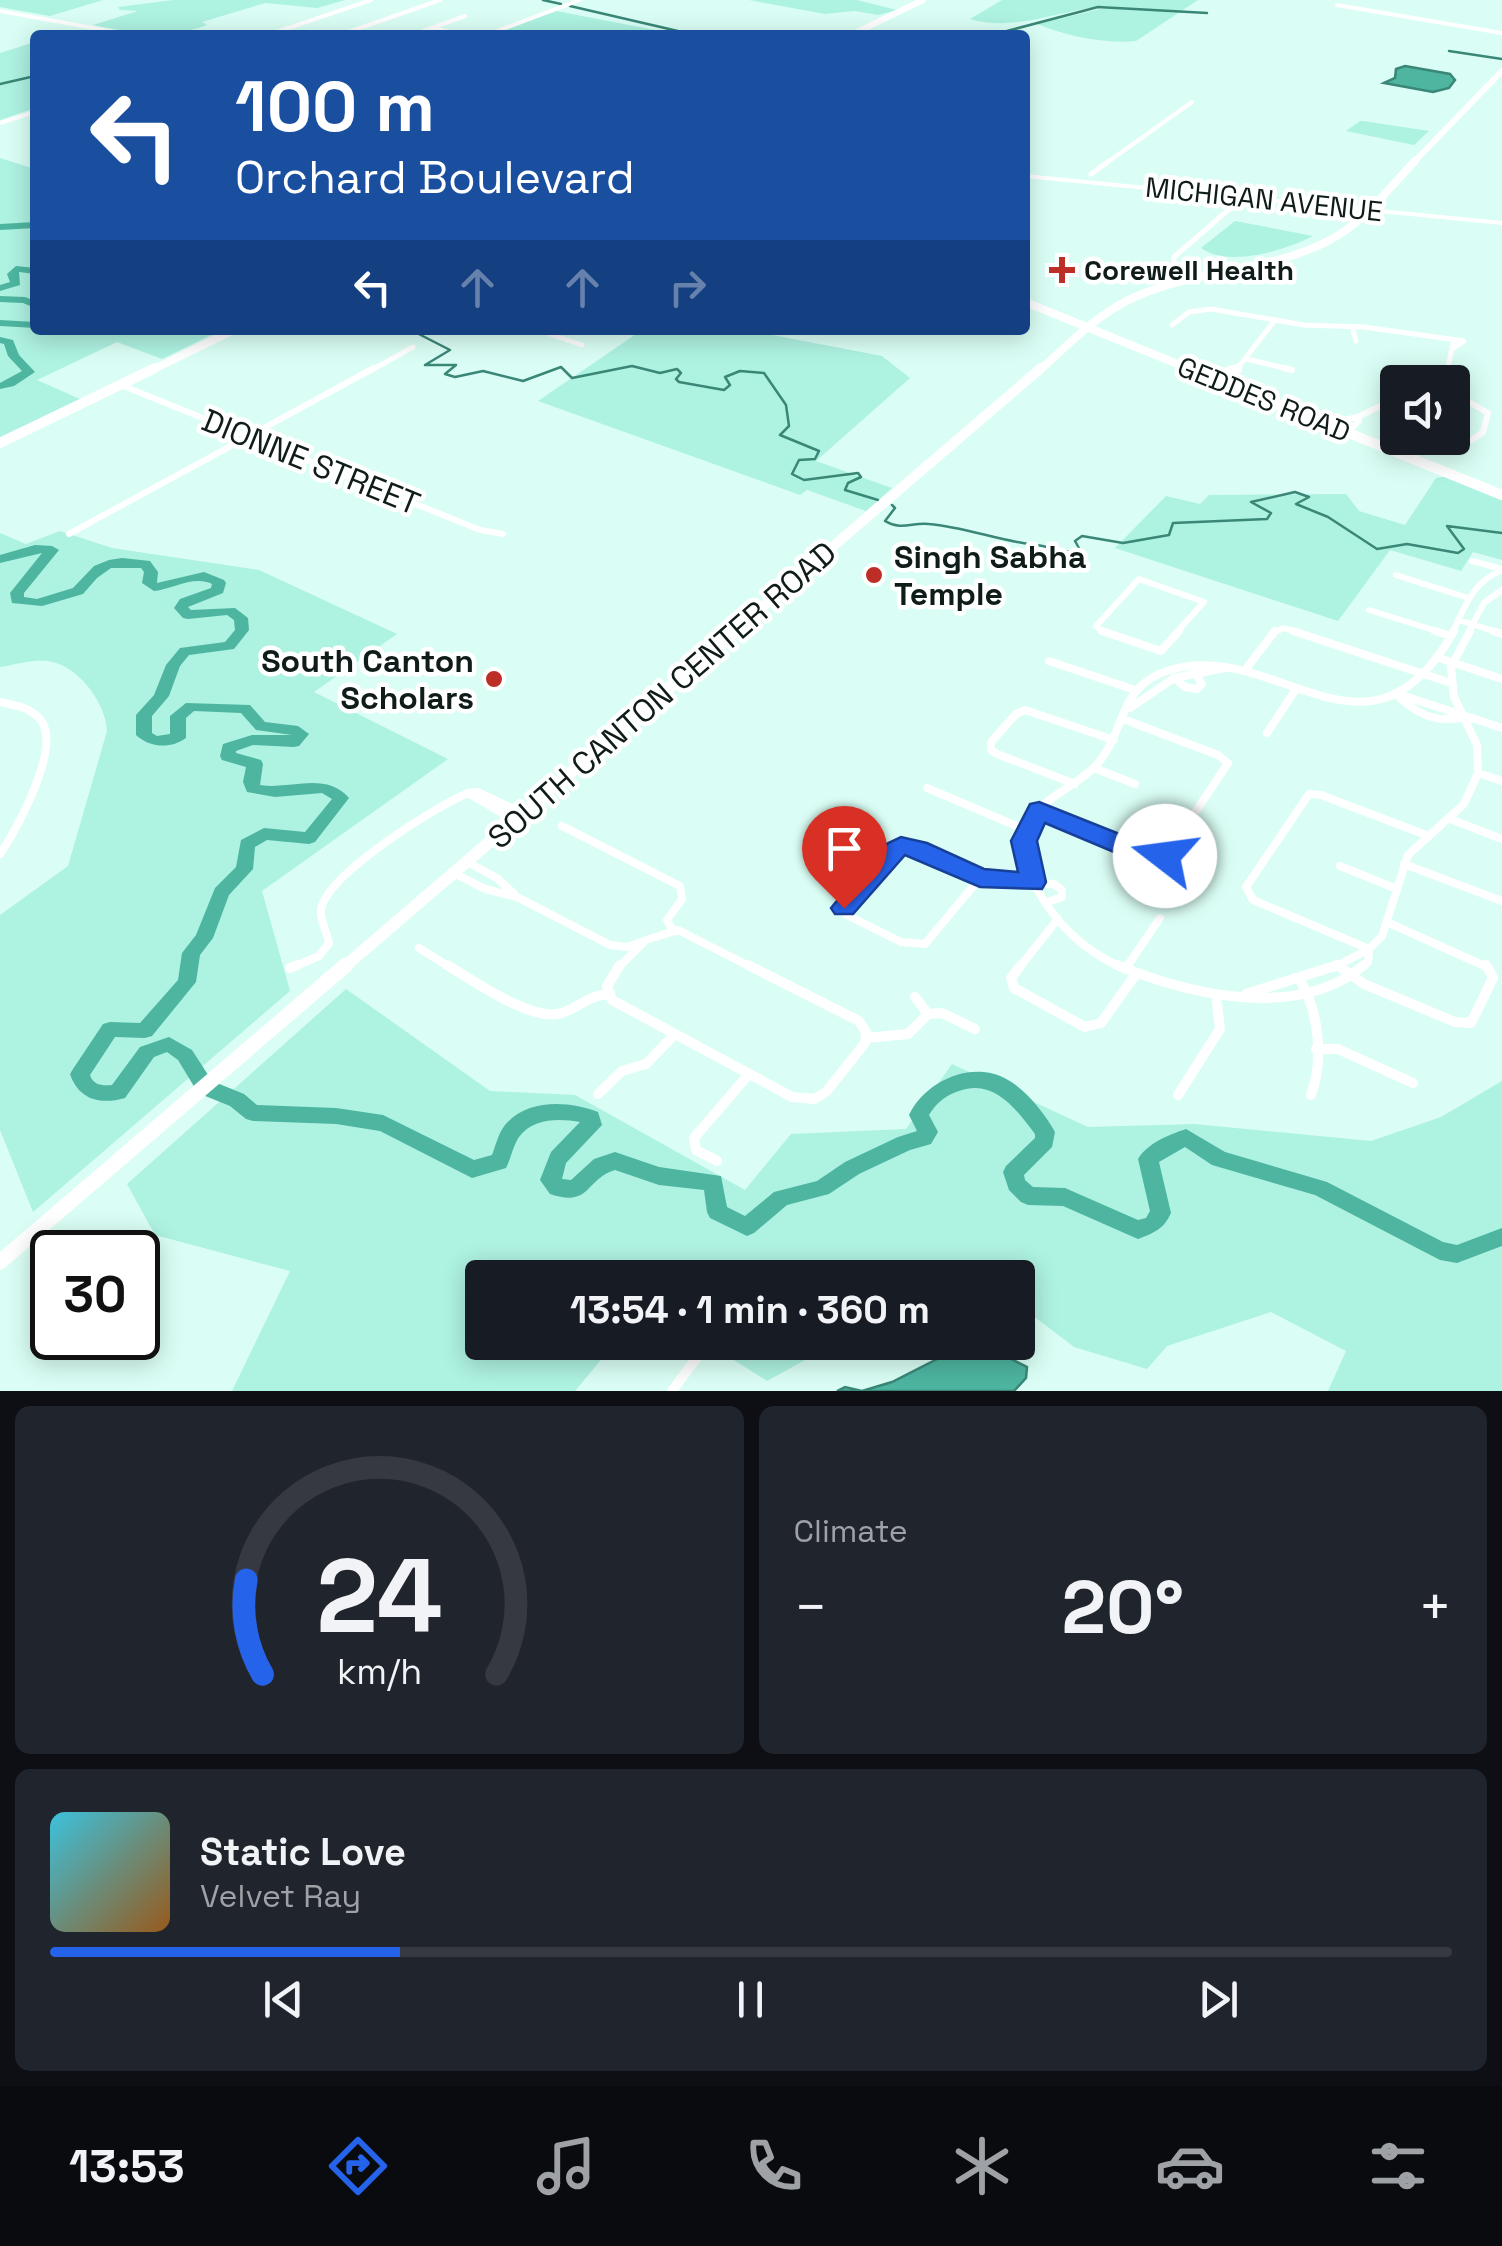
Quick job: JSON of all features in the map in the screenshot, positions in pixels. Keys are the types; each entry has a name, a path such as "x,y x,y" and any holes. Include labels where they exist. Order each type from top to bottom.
{"main road":[{"path":"861,30 923,0"},
{"path":"0,14 69,30"},
{"path":"0,14 100,30"},
{"name":"SOUTH CANTON CENTER ROAD","path":"0,1262 1087,328 1131,297 1188,278 1316,247 1348,229 1502,71"},
{"name":"MICHIGAN AVENUE","path":"1030,172 1092,174 1238,197 1502,223"},
{"name":"MICHIGAN AVENUE","path":"1030,173 1083,182 1175,186 1502,214"},
{"path":"1083,182 1096,179 1092,174"},
{"name":"GEDDES ROAD","path":"1030,304 1502,495"},
{"path":"0,443 224,335"}],"street":[{"path":"283,30 371,0"},
{"path":"354,30 440,0"},
{"path":"499,30 580,0"},
{"path":"1337,5 1502,32"},
{"path":"427,30 465,16"},
{"path":"432,28 441,30"},
{"path":"1092,174 1192,102"},
{"path":"0,123 30,114"},
{"path":"1188,278 1174,267 1174,257 1234,205 1238,197"},
{"path":"1172,325 1190,312 1227,311 1311,326 1352,326 1452,343 1449,365"},
{"path":"1210,377 1247,359 1275,320"},
{"path":"1352,326 1356,341"},
{"path":"553,335 582,345"},
{"path":"68,534 413,347"},
{"path":"1247,359 1292,370"},
{"path":"1221,382 1239,370 1240,364"},
{"name":"DIONNE STREET","path":"121,384 480,530 503,534"},
{"path":"1470,400 1488,414 1482,432 1472,440"},
{"path":"1326,424 1380,406"},
{"path":"1348,432 1358,416"},
{"path":"1472,561 1502,569"},
{"path":"1126,714 1181,671 1246,669 1296,689 1344,701 1374,700 1395,693 1436,656 1459,620 1465,598 1481,579 1502,569"},
{"path":"1396,575 1465,598"},
{"path":"1154,651 1167,648 1204,602 1139,579 1096,626 1104,633 1154,651 1181,671"},
{"path":"1230,668 1206,663 1149,678 1134,690 1114,740 1094,768 1039,810 1026,830 1024,854 1045,903 1098,956 1162,985 1216,994 1246,994 1300,980 1369,949 1389,923 1404,864 1413,847 1464,804 1478,773 1477,744 1450,683 1452,662 1484,603 1502,589 1481,579"},
{"path":"1369,610 1451,636"},
{"path":"1459,620 1502,634"},
{"path":"1246,669 1275,630 1284,628 1450,683"},
{"path":"1167,648 1181,671"},
{"path":"1436,656 1502,679"},
{"path":"1049,661 1148,694"},
{"path":"1268,733 1296,689"},
{"path":"1395,693 1426,717 1444,721 1463,717"},
{"path":"1395,693 1502,728"},
{"path":"0,702 31,712 44,725 47,737 19,824 0,854"},
{"path":"1075,784 997,754 991,750 991,742 1025,710 1114,740"},
{"path":"1039,810 1149,856 1168,854 1228,763 1218,754 1126,714"},
{"path":"1094,768 1135,784"},
{"path":"1478,773 1502,781"},
{"path":"927,788 1026,830"},
{"path":"290,968 319,956 329,943 320,910 337,883 414,823 468,793 518,816"},
{"path":"1369,949 1253,900 1246,887 1308,794 1321,794 1426,835"},
{"path":"1450,819 1502,839"},
{"path":"562,826 680,886 682,899 668,920 672,929"},
{"path":"980,878 925,944 901,942 846,914 844,908 901,846 918,849 980,878 1054,884 1062,890 1062,896 1045,903"},
{"path":"467,862 498,878 517,897"},
{"path":"1404,864 1502,901"},
{"path":"1340,866 1397,889"},
{"path":"454,873 486,889 517,897 610,945 628,947 645,940"},
{"path":"1058,919 1011,978 1014,988 1085,1027 1100,1023 1160,918"},
{"path":"1337,965 1455,1022 1466,1024 1475,1019 1493,979 1488,966 1389,923"},
{"path":"612,974 645,940 656,932 672,929 854,1017 863,1026 866,1038"},
{"path":"610,945 619,957 607,986 616,1003 792,1097 814,1098 826,1092 866,1038 908,1034 928,1014 942,1013 975,1030"},
{"path":"418,948 542,1015 558,1015 593,994 608,994"},
{"path":"1246,994 1262,999 1310,992 1352,975 1368,962 1369,949"},
{"path":"1300,980 1310,992 1320,1077 1310,1095"},
{"path":"1178,1095 1220,1028 1216,994"},
{"path":"915,997 928,1014"},
{"path":"598,1094 622,1071 646,1064 675,1034"},
{"path":"1316,1050 1338,1049 1413,1082"},
{"path":"717,1161 696,1150 694,1138 749,1074"},
{"path":"672,1391 695,1360"}],"shaded area":[{"path":"0,0 103,0 50,16 0,7"},
{"path":"174,0 345,0 317,8 265,3 202,22 207,25 192,30 124,30 93,25 138,11 118,7"},
{"path":"749,0 857,0 897,10 878,15 855,11 825,14"},
{"path":"1002,0 1198,0 1136,41 1124,42 1085,38 1037,24 1113,6 1006,23 970,19"},
{"path":"556,11 655,30 506,30"},
{"path":"30,44 30,110 0,120 0,53"},
{"path":"1405,66 1450,74 1455,80 1449,88 1433,92 1384,83 1395,78 1396,69"},
{"path":"1360,121 1429,131 1414,145 1346,131"},
{"path":"0,158 30,167 30,335 211,335 162,359 117,342 37,380 80,399 0,437"},
{"path":"1235,221 1313,236 1288,247 1241,257 1212,254 1201,248"},
{"path":"635,335 772,335 882,356 910,378 816,461 892,488 866,511 807,490 800,495 538,401"},
{"path":"1447,476 1502,499 1502,560 1473,552 1461,571 1390,550 1338,621 1115,548 1166,496 1200,504 1209,495 1346,494 1359,511 1405,525 1436,478"},
{"path":"60,531 112,548 259,570 397,634 314,692 448,759 262,891 290,991 33,1212 0,1130 0,915 68,866 107,731 96,698 70,670 43,661 0,667 0,533 26,544"},
{"path":"346,989 490,1091 575,1095 745,1190 791,1134 906,1129 952,1064 1088,1127 1194,1124 1371,1141 1441,1117 1502,1081 1502,1391 1328,1391 1346,1351 1271,1312 1167,1346 1147,1369 1074,1347 1035,1318 1035,1260 465,1260 465,1360 601,1360 575,1391 232,1391 290,1271 160,1236 160,1230 152,1230 127,1184"},
{"path":"734,1360 805,1360 767,1381"},
{"path":"935,1360 1013,1360 1027,1367 1026,1378 1014,1391 862,1391 892,1382"}],"waterway":[{"path":"543,0 561,4"},
{"path":"570,6 673,30"},
{"path":"1011,30 1098,7 1207,13"},
{"path":"1449,51 1502,59"},
{"path":"0,84 30,77"},
{"path":"0,227 30,225"},
{"path":"0,288 16,283 12,274 16,269 30,270"},
{"path":"0,299 30,302"},
{"path":"0,323 30,325"},
{"path":"421,335 450,350 425,365 456,365 445,374 455,377 483,371 523,381 561,367 572,378 632,366 660,373 677,369 681,373 676,379 679,382 724,390 730,385 725,377 740,371 764,373 786,405 789,426 780,435 819,451 815,459 799,460 792,474 804,480 858,473 861,477 848,483 845,490 878,500"},
{"path":"0,340 9,342 14,356 29,372 0,386"},
{"path":"892,505 895,508 885,521 897,525 942,526 1067,552 1080,550 1075,541 1082,536 1123,543 1169,535 1173,523 1267,519 1271,513 1251,502 1295,492 1309,497 1296,504 1328,517 1377,549 1407,544 1458,553 1464,549 1447,526 1502,533"},
{"path":"0,559 35,549 52,550 17,593 17,600 37,603 78,591 99,569 122,562 145,564 151,572 149,583 154,587 196,576 219,583 218,590 185,602 181,608 188,615 230,611 241,618 242,630 229,646 185,651 173,665 161,696 144,715 144,735 155,741 178,738 178,716 191,706 245,708 261,727 293,729 301,734 294,742 252,740 229,748 228,756 255,764 253,788 275,792 322,788 341,798 309,838 264,834 247,844 244,869 221,892 204,938 191,953 187,982 145,1031 110,1029 80,1074 94,1092 118,1092 147,1052 169,1044 185,1055 205,1087 237,1100 253,1113 336,1116 383,1123 472,1169 499,1162 509,1135 528,1119 549,1112 582,1115 591,1118 592,1125 558,1158 550,1180 557,1188 575,1189 601,1165 615,1161 659,1176 714,1182 717,1212 747,1227 781,1198 822,1188 852,1168 924,1138 928,1132 919,1115 923,1105 942,1090 967,1081 991,1081 1005,1088 1045,1132 1045,1141 1013,1172 1016,1184 1028,1196 1065,1197 1138,1230 1153,1224 1161,1213 1148,1159 1186,1137 1219,1159 1320,1188 1440,1251 1457,1254 1502,1237"}],"place":[{"name":"Corewell Health","path":"1062,270"},
{"name":"Singh Sabha Temple","path":"874,575"},
{"name":"South Canton Scholars","path":"494,679"}],"route":[{"path":"844,908 891,852 901,846 918,849 980,878 1033,882 1024,841 1039,810 1149,856 1165,856"}]}
